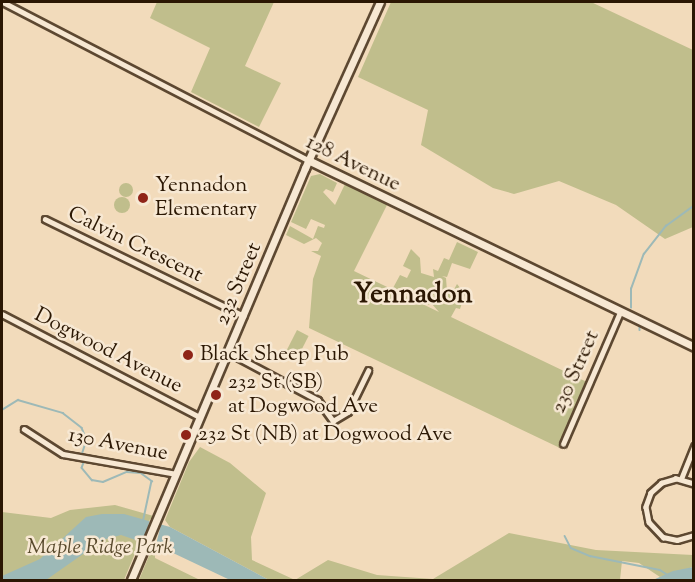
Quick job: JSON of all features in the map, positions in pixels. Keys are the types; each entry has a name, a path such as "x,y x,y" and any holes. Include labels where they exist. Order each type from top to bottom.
{"main road":[{"name":"232 Street","path":"132,578 308,160 380,2"},
{"name":"128 Avenue","path":"308,160 693,347"}],"street":[{"name":"128 Avenue","path":"3,2 308,160"},
{"name":"Calvin Crescent","path":"45,219 244,316"},
{"name":"230 Street","path":"563,444 620,312"},
{"name":"Dogwood Avenue","path":"2,314 200,417"},
{"path":"228,352 318,400 333,421 348,412 368,370"},
{"name":"130 Avenue","path":"24,429 63,454 176,474"},
{"path":"681,479 693,447"},
{"path":"693,484 681,479 666,481 654,489 647,502 647,517 655,530 667,538 682,540 693,535"}],"green space":[{"path":"157,2 274,2 245,66 281,83 259,127 191,92 210,48 150,18"},
{"path":"391,2 591,2 693,50 693,227 665,239 616,205 559,181 514,194 493,188 421,145 428,110 358,77"},
{"path":"320,174 337,183 333,192 326,189 323,192 335,205 345,184 388,203 354,271 439,312 431,303 441,278 429,305 393,288 400,275 407,278 411,270 403,266 411,249 420,258 421,273 434,277 433,269 438,271 444,258 449,260 457,242 478,252 470,269 452,263 447,277 442,276 446,278 447,291 452,293 457,284 465,294 460,309 456,308 451,317 589,383 560,448 309,328 313,279 321,256 311,251 318,251 322,243 316,238 304,244 286,235 290,226 313,239 318,226 324,228 325,225 311,219 306,229 291,222 311,176"},
{"path":"126,183 131,185 133,190 131,195 126,197 121,195 119,190 121,185"},
{"path":"119,197 125,197 130,205 128,211 119,213 114,208 114,202"},
{"path":"297,330 309,336 296,361 284,355"},
{"path":"200,447 230,463 266,493 251,537 252,560 295,580 269,580 170,527 165,520 189,462"},
{"name":"Maple Ridge Park","path":"115,505 157,517 154,524 148,522 124,580 2,580 2,512 51,518 70,510"},
{"path":"509,533 596,550 693,555 693,567 660,577 639,563 622,561 620,580 295,580 328,560 377,575 433,579"},
{"path":"151,551 155,552 155,558 200,580 139,580"}],"water":[{"path":"124,514 170,527 269,580 230,580 171,552 121,535 103,540 46,580 2,580 2,576 40,559 86,517"},
{"path":"693,567 693,580 653,580 673,571"}],"pier":[{"path":"150,519 162,522 155,549 143,546"}],"waterway":[{"path":"631,308 631,289 644,254 666,226 694,206"},
{"path":"2,410 18,400 63,413 82,428 87,440 83,452"},
{"path":"84,463 82,468 92,480 103,482 127,472 141,473 152,481 144,520"},
{"path":"565,536 571,548 590,556 660,570 668,575"}],"place":[{"name":"Yennadon Elementary","path":"143,198"},
{"name":"Black Sheep Pub","path":"188,355"},
{"name":"232 St (SB) at Dogwood Ave","path":"216,395"},
{"name":"232 St (NB) at Dogwood Ave","path":"186,435"}],"district":[{"name":"Yennadon","path":"413,296"}]}
